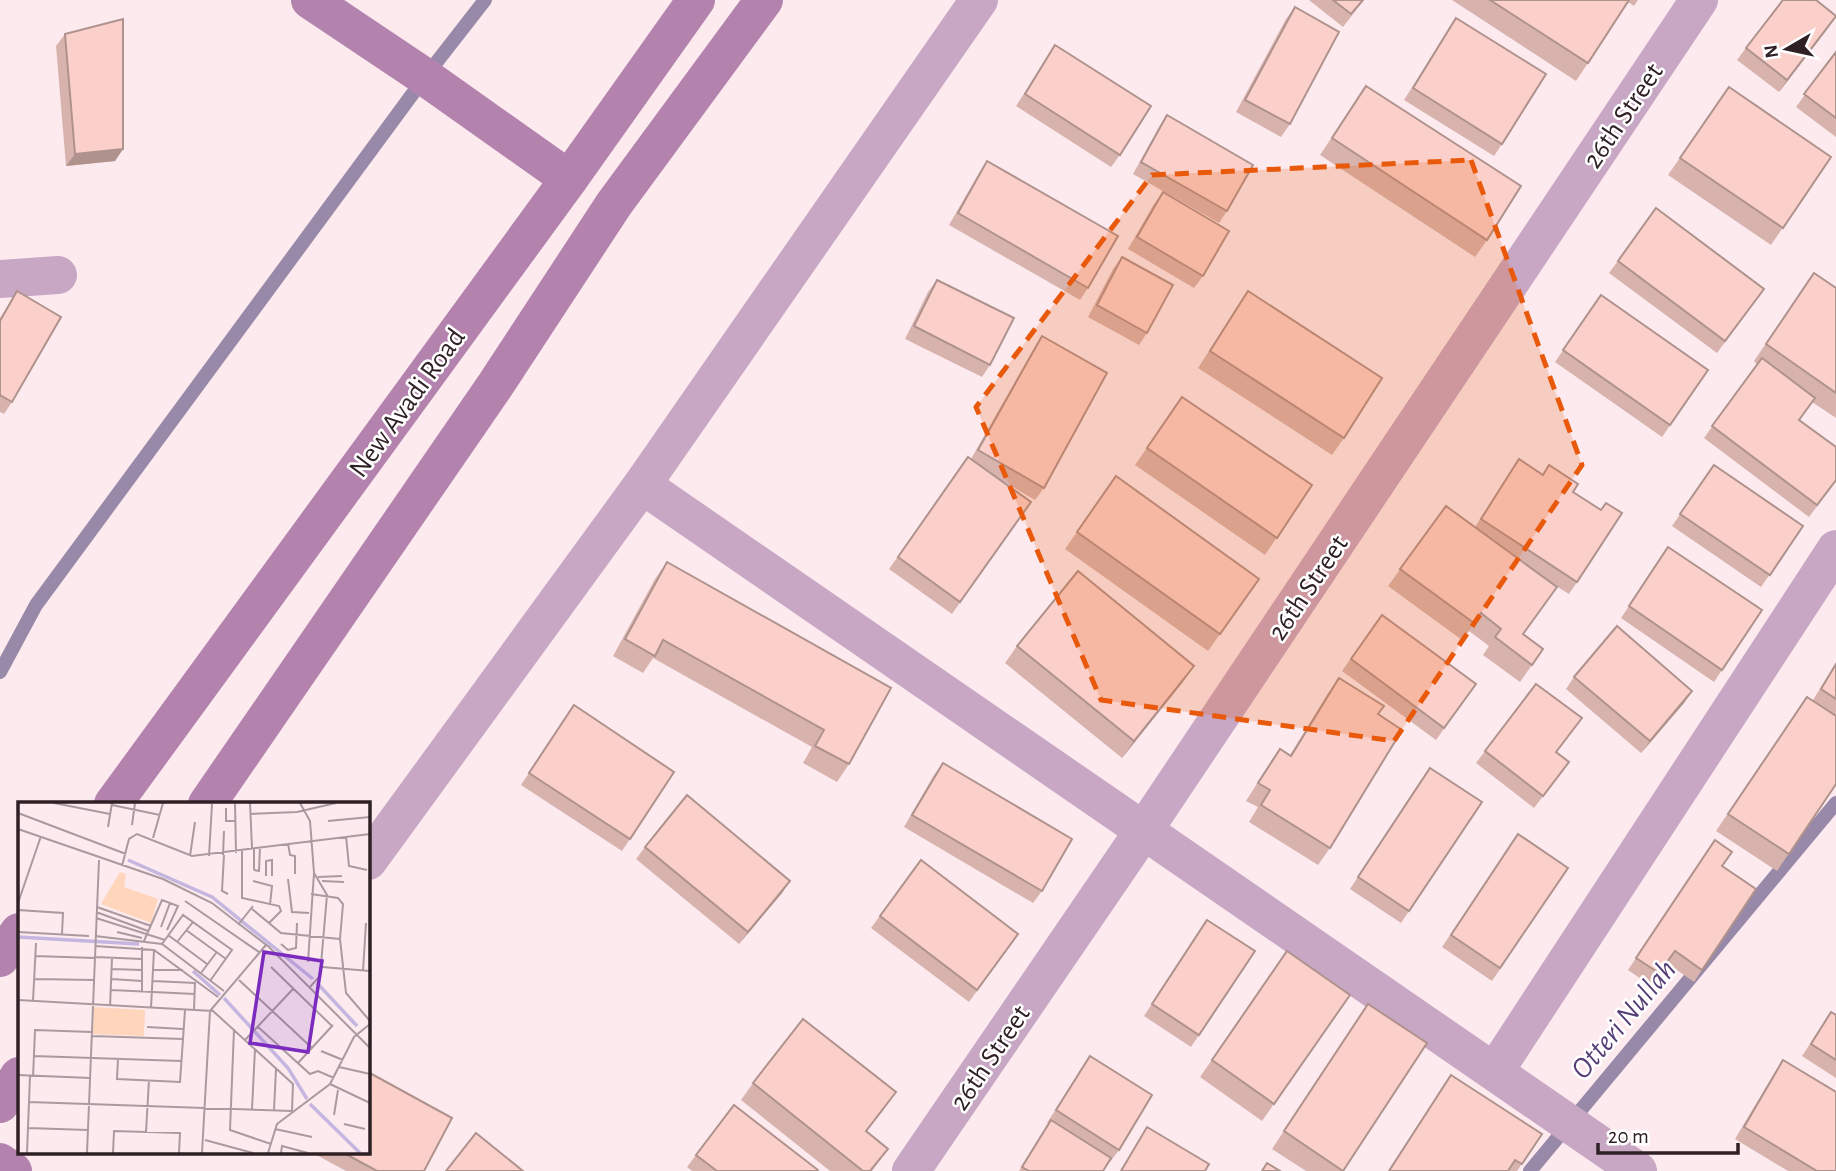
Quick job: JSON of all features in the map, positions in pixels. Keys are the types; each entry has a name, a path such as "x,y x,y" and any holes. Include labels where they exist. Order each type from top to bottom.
{"main road":[{"path":"310,0 569,179"},
{"name":"New Avadi Road","path":"114,802 569,179 696,0"},
{"path":"208,802 488,396 614,204 764,0"},
{"path":"0,958 18,933"},
{"path":"0,1104 18,1077"},
{"path":"0,1162 13,1171"}],"street":[{"path":"369,860 642,485 979,0"},
{"name":"26th Street","path":"911,1171 1144,830 1699,0"},
{"path":"0,279 58,275"},
{"path":"642,485 1634,1169"},
{"path":"1495,1071 1836,549"}],"highlighted area":[{"path":"1471,160 1582,465 1394,741 1101,700 976,407 1152,175"}],"building":[{"path":"1333,0 1363,0 1351,14"},
{"path":"1490,0 1629,0 1588,63"},
{"path":"1783,0 1816,0 1836,16 1787,80 1746,48"},
{"path":"1295,7 1339,32 1290,124 1245,100"},
{"path":"1456,18 1546,74 1502,144 1413,88"},
{"path":"123,19 123,149 75,154 65,34"},
{"path":"1055,45 1151,106 1120,155 1025,94"},
{"path":"1836,52 1836,118 1804,94"},
{"path":"1366,86 1521,186 1487,240 1332,138"},
{"path":"1729,87 1831,157 1783,228 1680,158"},
{"path":"1167,115 1253,165 1227,211 1141,162"},
{"path":"987,161 1118,236 1088,288 958,213"},
{"path":"1163,192 1229,231 1203,276 1137,237"},
{"path":"1656,208 1764,289 1725,341 1618,261"},
{"path":"1122,257 1173,285 1147,333 1097,305"},
{"path":"1814,273 1836,288 1836,393 1766,344"},
{"path":"937,280 1014,318 990,365 914,326"},
{"path":"17,291 61,317 12,402 0,395 0,321"},
{"path":"1248,291 1382,378 1344,438 1210,351"},
{"path":"1601,295 1708,370 1670,425 1563,350"},
{"path":"1042,336 1107,373 1044,488 978,450"},
{"path":"1762,358 1815,398 1799,420 1836,447 1836,480 1817,505 1712,426"},
{"path":"1182,397 1312,485 1277,538 1147,448"},
{"path":"968,457 1031,502 960,602 898,557"},
{"path":"1519,459 1543,475 1549,465 1578,484 1573,492 1601,510 1606,503 1622,513 1577,582 1481,519"},
{"path":"1714,465 1803,526 1770,575 1680,514"},
{"path":"1116,476 1259,579 1220,634 1077,532"},
{"path":"1446,506 1557,587 1523,634 1543,649 1532,665 1495,637 1501,629 1481,613 1474,623 1400,569"},
{"path":"1668,547 1762,610 1722,670 1629,606"},
{"path":"667,562 891,688 849,764 815,746 824,730 663,640 655,656 625,639"},
{"path":"1078,571 1194,666 1134,741 1017,646"},
{"path":"1382,615 1476,684 1444,728 1351,659"},
{"path":"1617,626 1692,691 1650,741 1574,677"},
{"path":"1836,664 1836,699 1821,689"},
{"path":"1339,678 1384,706 1378,714 1402,730 1330,848 1261,805 1270,790 1258,783 1280,749 1291,756"},
{"path":"1536,684 1582,718 1556,752 1569,762 1543,796 1485,751"},
{"path":"1807,697 1836,716 1836,784 1789,854 1728,814"},
{"path":"574,705 674,772 630,839 529,773"},
{"path":"943,763 1072,839 1042,891 912,815"},
{"path":"1430,768 1482,802 1409,911 1358,877"},
{"path":"687,795 790,881 748,932 645,847"},
{"path":"1518,834 1568,868 1500,968 1451,935"},
{"path":"1715,840 1732,852 1722,866 1756,889 1702,970 1675,951 1659,973 1636,958"},
{"path":"921,860 1018,934 977,990 880,916"},
{"path":"1207,920 1255,951 1199,1035 1152,1004"},
{"path":"1287,951 1350,995 1274,1104 1212,1060"},
{"path":"1368,1004 1427,1043 1343,1171 1284,1131"},
{"path":"1831,1012 1836,1015 1836,1060 1811,1044"},
{"path":"803,1019 896,1092 866,1131 888,1149 870,1171 863,1171 753,1083"},
{"path":"1090,1056 1152,1095 1119,1150 1056,1110"},
{"path":"1783,1060 1836,1092 1836,1171 1817,1171 1744,1127"},
{"path":"369,1073 452,1118 424,1171 377,1171 346,1154 369,1154"},
{"path":"1451,1075 1542,1134 1522,1164 1515,1160 1508,1171 1389,1171"},
{"path":"734,1105 818,1170 717,1171 696,1155"},
{"path":"1051,1120 1111,1158 1103,1171 1029,1171 1022,1167"},
{"path":"1147,1127 1209,1164 1205,1171 1121,1171"},
{"path":"476,1133 523,1171 446,1171"},
{"path":"1267,1163 1280,1171 1262,1171"}],"waterway":[{"path":"0,672 36,605 425,77 485,0"},
{"name":"Otteri Nullah","path":"1530,1171 1836,803"}]}
